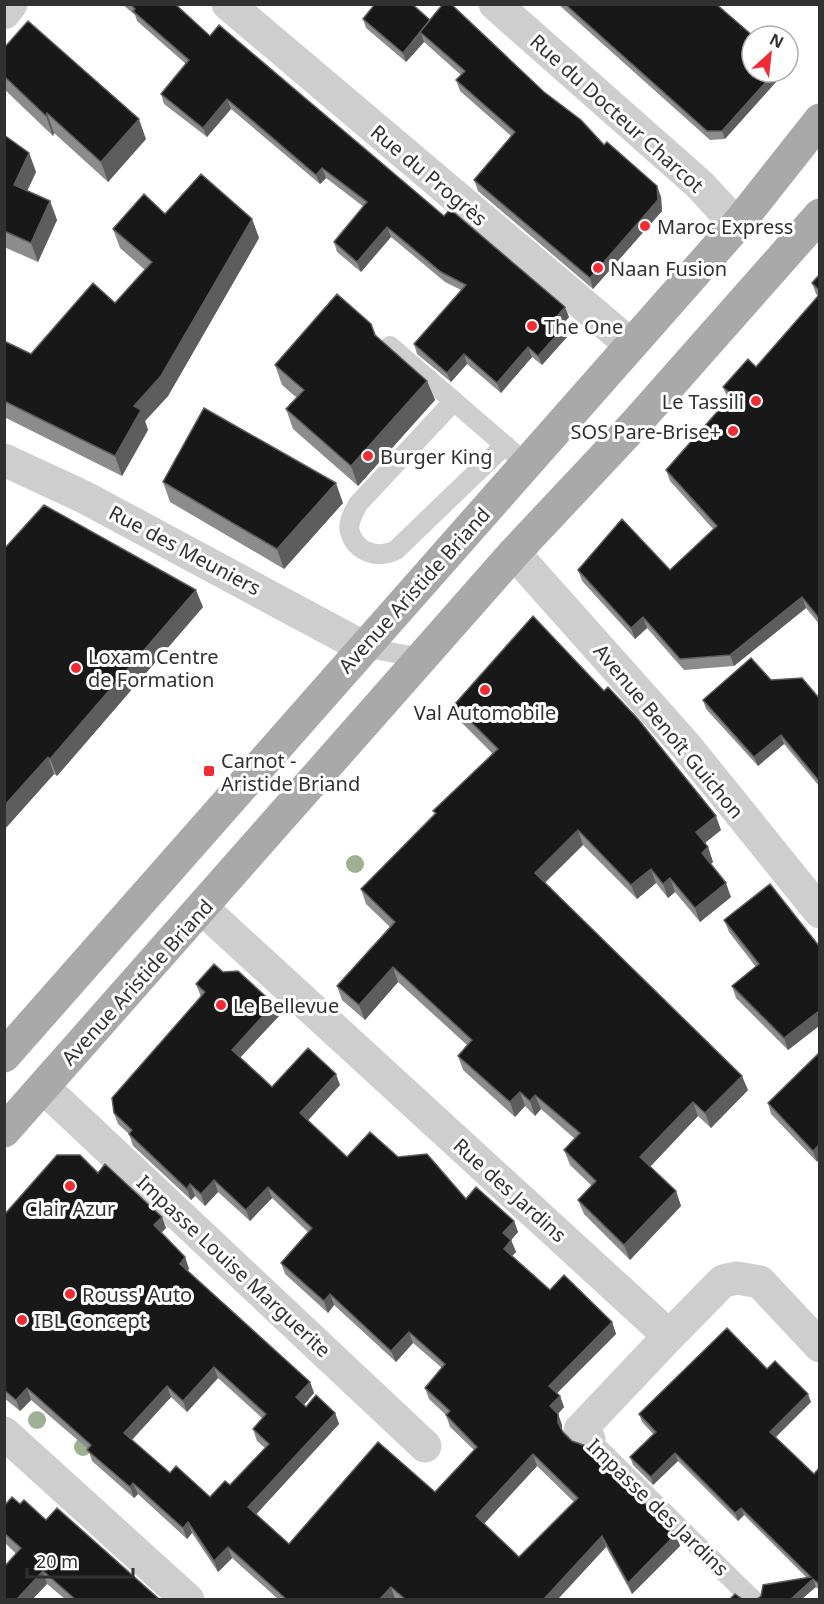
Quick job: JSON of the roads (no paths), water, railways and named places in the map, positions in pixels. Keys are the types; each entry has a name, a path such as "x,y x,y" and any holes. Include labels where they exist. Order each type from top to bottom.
{"main road":[{"name":"Avenue Aristide Briand","path":"4,1056 363,646 516,454 631,345 737,225 819,120"},
{"name":"Avenue Aristide Briand","path":"4,1131 514,553 637,422 819,215"}],"street":[{"path":"4,13 11,4"},
{"name":"Rue du Progrès","path":"228,4 631,345"},
{"name":"Rue du Docteur Charcot","path":"495,4 699,184 737,225"},
{"name":"Rue des Meuniers","path":"4,460 84,497 363,646"},
{"name":"Avenue Benoît Guichon","path":"514,553 686,746 819,912"},
{"name":"Rue des Jardins","path":"202,909 669,1335"},
{"name":"Impasse Louise Marguerite","path":"43,1087 425,1446"},
{"path":"669,1335 723,1281 737,1278 760,1282 819,1346"},
{"name":"Impasse des Jardins","path":"589,1439 580,1430 669,1335"},
{"path":"4,1433 188,1599"}],"lane":[{"path":"390,346 516,454 396,550 384,556 372,555 353,539 349,530 351,517 358,504 454,401"},
{"path":"363,646 421,658"},
{"name":"Impasse des Jardins","path":"589,1439 753,1599"}],"place":[{"name":"Maroc Express","path":"645,226"},
{"name":"Naan Fusion","path":"598,268"},
{"name":"The One","path":"532,326"},
{"name":"Le Tassili","path":"756,401"},
{"name":"SOS Pare-Brise+","path":"733,431"},
{"name":"Burger King","path":"368,456"},
{"name":"Loxam Centre de Formation","path":"76,668"},
{"name":"Val Automobile","path":"485,690"},
{"name":"Carnot - Aristide Briand","path":"209,771"},
{"name":"Le Bellevue","path":"221,1005"},
{"name":"Clair Azur","path":"70,1186"},
{"name":"Rouss' Auto","path":"70,1294"},
{"name":"IBL Concept","path":"22,1320"}]}
